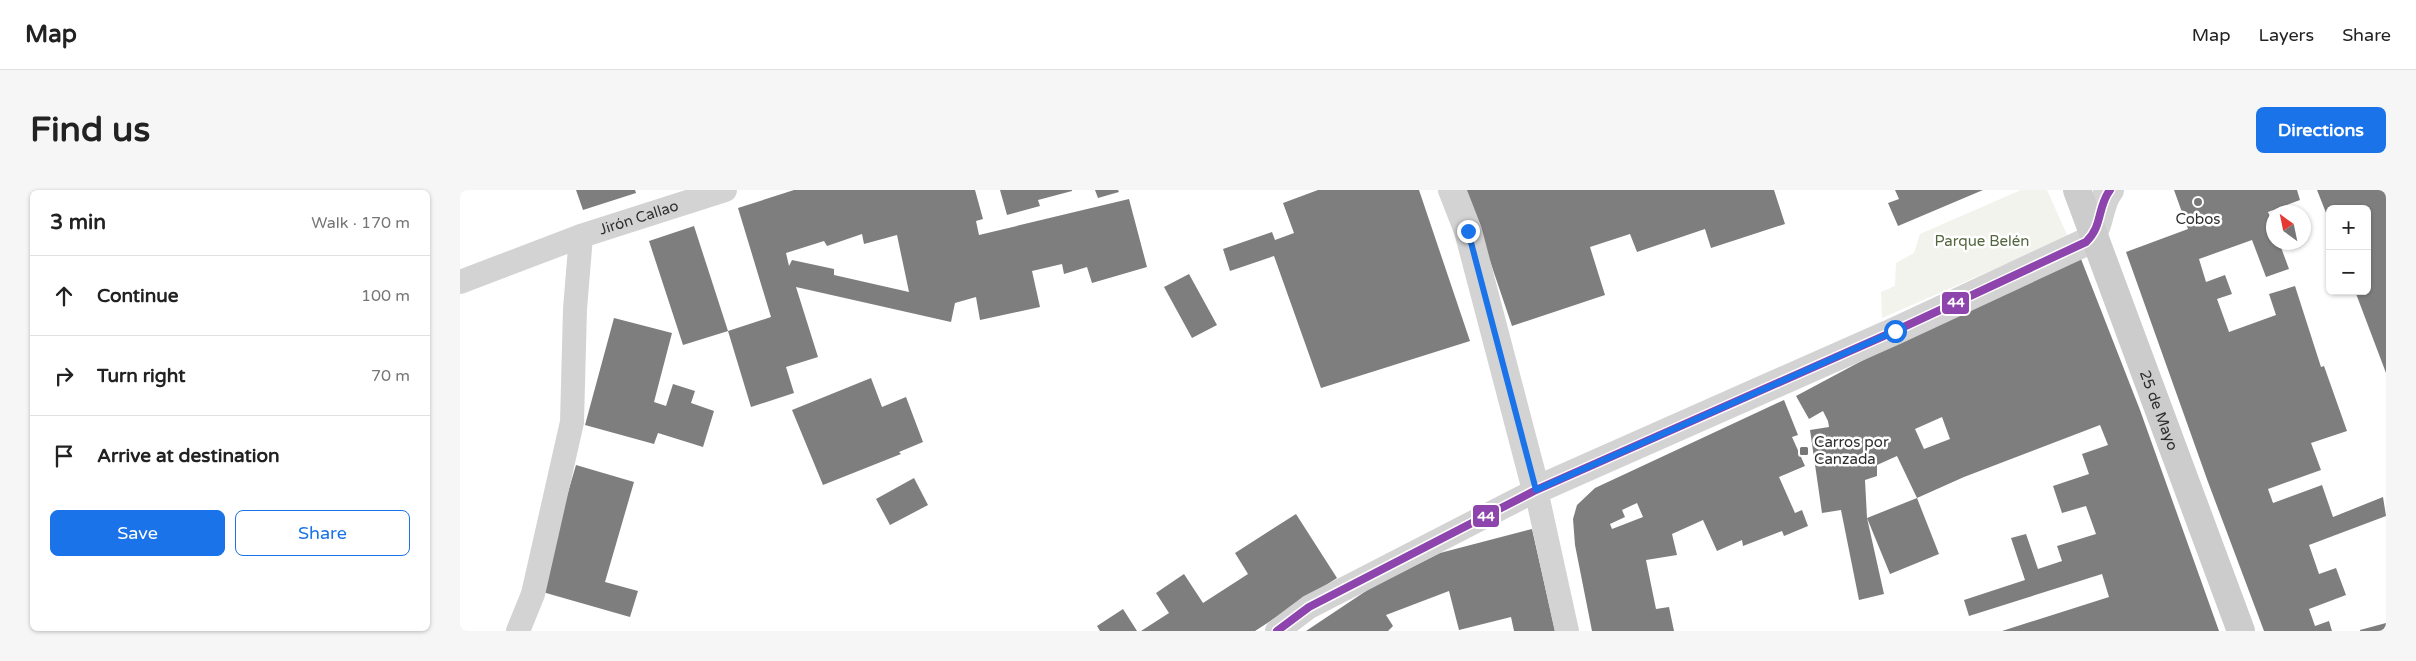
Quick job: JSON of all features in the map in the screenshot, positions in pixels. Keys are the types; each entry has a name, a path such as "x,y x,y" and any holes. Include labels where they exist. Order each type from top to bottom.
{"main road":[{"name":"25 de Mayo","path":"2077,190 2241,631"}],"street":[{"name":"Jirón Callao","path":"460,282 580,236 725,190"},
{"path":"1452,190 1468,231 1536,490 1567,631"},
{"path":"1277,631 1309,607 1536,490 1895,331 1984,288 2074,248 2094,235 2099,225 2101,209 2110,190"},
{"path":"518,631 533,594 572,422 575,309 580,236"}],"green space":[{"name":"Parque Belén","path":"2021,190 2047,190 2068,237 1882,318 1881,292 1895,286 1896,263 1914,253 1920,234"}],"building":[{"path":"576,190 635,190 636,193 583,210"},
{"path":"794,190 975,190 983,219 976,221 979,235 1129,199 1147,267 1092,283 1087,267 1064,274 1062,264 1032,271 1040,307 980,320 976,297 955,303 951,322 796,287 818,357 786,367 794,393 751,407 728,331 771,317 738,208","holes":["862,234 864,244 897,235 909,292 834,275 834,269 792,260 789,266 786,253 824,241 827,246"]},
{"path":"1000,190 1072,191 1038,200 1040,206 1007,215"},
{"path":"1095,190 1118,190 1119,192 1098,198"},
{"path":"1318,190 1419,190 1470,341 1321,388 1274,256 1230,271 1223,249 1272,232 1275,240 1294,233 1283,203"},
{"path":"1466,190 1774,190 1785,224 1711,248 1705,229 1637,252 1630,234 1590,247 1605,295 1512,326"},
{"path":"1895,190 1983,190 1898,226 1888,203 1899,199"},
{"path":"2174,190 2297,190 2300,200 2287,205 2266,205 2266,250 2282,250 2289,269 2266,277 2252,240 2199,259 2206,282 2225,275 2232,294 2217,299 2229,332 2276,315 2269,294 2295,286 2321,367 2324,366 2347,431 2311,443 2321,470 2268,489 2273,503 2322,485 2333,517 2383,497 2386,516 2309,545 2319,574 2336,568 2346,595 2309,609 2315,626 2329,621 2332,631 2264,631 2208,482 2126,252 2188,229"},
{"path":"2317,190 2386,190 2386,373 2357,295 2371,295 2371,205 2326,205 2326,213"},
{"path":"694,226 728,331 683,345 649,241"},
{"path":"2081,259 2140,410 2219,631 2002,631 2109,597 2102,574 1969,616 1964,600 2025,580 2011,538 2026,534 2038,569 2062,561 2057,546 2096,534 2086,506 2062,513 2053,486 2089,474 2082,454 2108,445 2100,425 1964,477 1917,498 1897,456 1877,465 1877,476 1865,480 1867,518 1884,594 1859,600 1841,510 1822,513 1810,430 1829,427 1828,421 1823,411 1809,419 1796,396 1869,357","holes":["1942,417 1950,439 1924,449 1915,429"]},
{"path":"1189,274 1217,325 1192,338 1164,287"},
{"path":"614,318 672,333 654,402 666,406 673,384 695,391 691,403 714,411 703,447 658,433 654,444 585,425"},
{"path":"871,378 882,407 906,397 923,442 899,452 901,454 823,485 792,410"},
{"path":"1784,400 1798,435 1792,437 1805,466 1779,477 1795,513 1802,510 1808,526 1784,536 1782,531 1743,546 1742,540 1717,551 1703,520 1672,534 1677,555 1646,560 1656,609 1669,607 1674,631 1592,631 1575,545 1573,519 1577,505 1595,488","holes":["1637,503 1643,517 1612,529 1610,524 1625,517 1622,510"]},
{"path":"576,465 634,482 605,582 638,591 630,617 539,591"},
{"path":"914,478 928,505 890,525 876,499"},
{"path":"1917,498 1939,554 1890,574 1867,518"},
{"path":"1296,514 1337,578 1255,631 1141,631 1169,613 1156,593 1184,574 1203,603 1248,574 1235,553"},
{"path":"1532,529 1555,631 1514,631 1511,617 1459,630 1449,591 1386,615 1393,626 1388,631 1306,631 1372,587 1440,553"},
{"path":"1123,609 1137,631 1100,631 1097,626"},
{"path":"2386,623 2386,631 2360,631 2360,630"}],"transit line":[{"name":"44","path":"1277,631 1309,607 1536,490 1895,331 2086,242 2095,230 2103,203 2110,190"}],"place":[{"name":"Cobos","path":"2198,202"},
{"name":"Carros por Canzada","path":"1804,451"}],"route":[{"path":"1468,231 1536,490 1895,331"}]}
